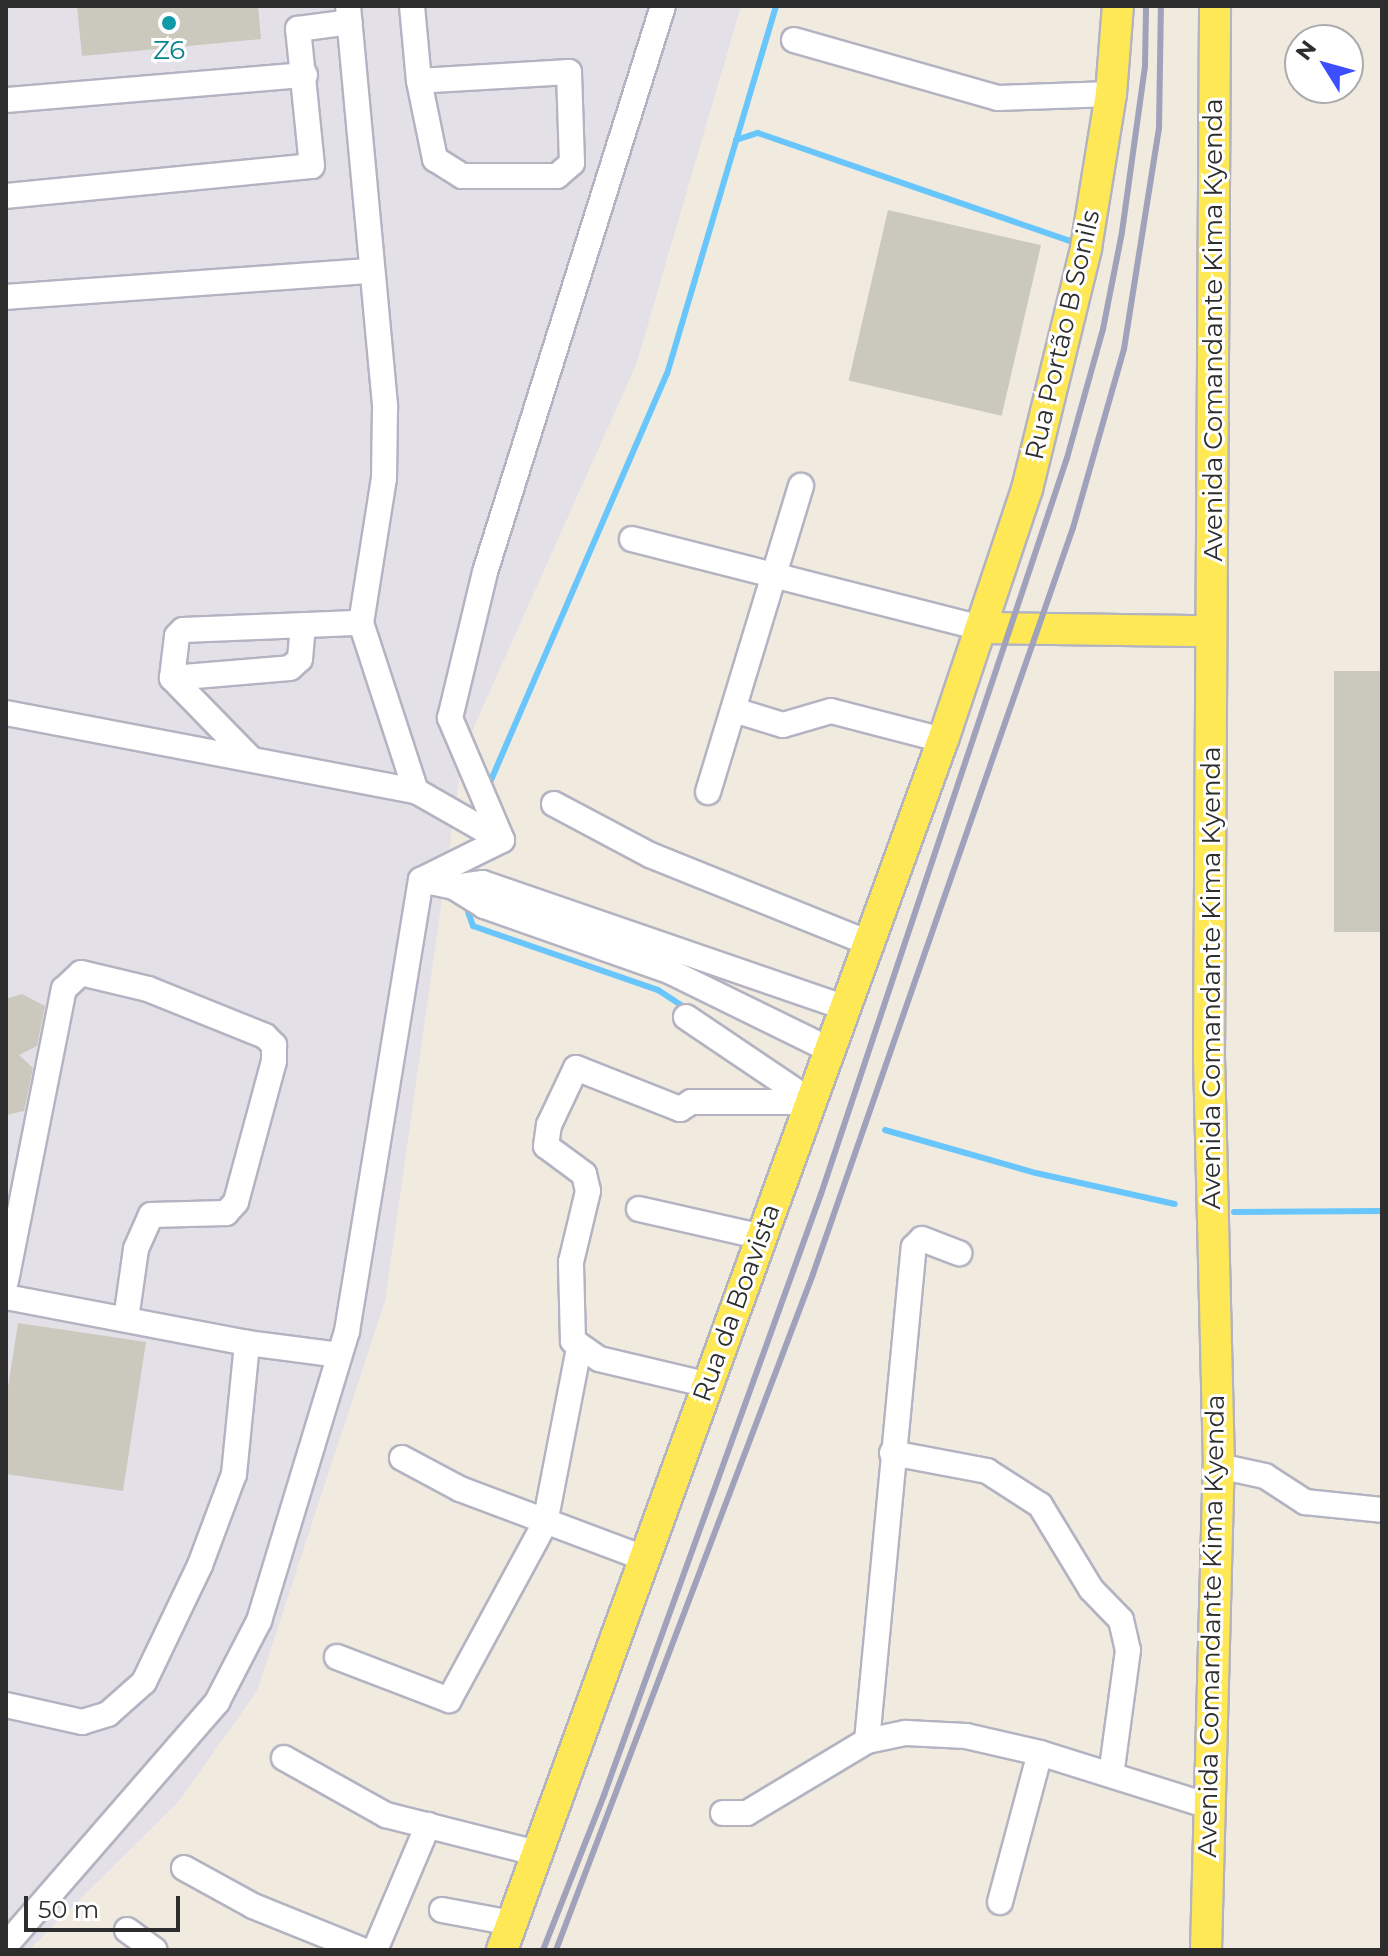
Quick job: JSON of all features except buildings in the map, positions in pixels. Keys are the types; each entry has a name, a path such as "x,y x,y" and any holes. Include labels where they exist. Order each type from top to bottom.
{"main road":[{"name":"Rua Portão B Sonils","path":"972,656 990,592 1027,489 1086,248 1111,94 1118,6"},
{"name":"Avenida Comandante Kima Kyenda","path":"1206,1950 1219,1466 1209,1056 1215,6"},
{"path":"982,628 1210,631"},
{"name":"Rua da Boavista","path":"507,1936 540,1854 644,1558 972,656"}],"street":[{"path":"412,6 419,81 435,159 462,176 557,176 572,163 569,72 419,81"},
{"path":"502,840 450,718 485,572 663,6"},
{"path":"6,196 312,166 298,29 349,14 370,271 385,407 384,464 361,623 416,791"},
{"path":"794,40 998,98 1111,94"},
{"path":"6,100 305,75"},
{"path":"6,297 370,271"},
{"path":"708,792 778,576 801,486"},
{"path":"632,539 982,628"},
{"path":"250,758 172,678 171,648 183,630 361,623"},
{"path":"172,678 290,668 300,659 303,625"},
{"path":"734,710 783,725 831,711 943,740"},
{"path":"6,713 416,791 502,840"},
{"path":"554,804 650,855 869,943"},
{"path":"421,880 502,840"},
{"path":"421,880 454,887 483,883 846,1008"},
{"path":"6,1945 217,1702 259,1621 339,1355 421,880"},
{"path":"454,887 484,906 671,972 830,1050"},
{"path":"6,1281 64,989 81,973 148,989 265,1036 274,1045 274,1061 236,1202 226,1213 151,1215 136,1249 126,1319"},
{"path":"686,1017 812,1102"},
{"path":"709,1385 599,1359 579,1348 570,1335 571,1262 588,1191 584,1174 551,1154 545,1137 576,1068 680,1109 691,1102 812,1102"},
{"path":"639,1209 762,1237"},
{"path":"867,1741 892,1453 915,1244 922,1239 959,1253"},
{"path":"6,1297 247,1343 339,1355"},
{"path":"6,1705 82,1722 108,1714 144,1682 200,1565 234,1474 247,1343"},
{"path":"337,1657 449,1700 545,1523 579,1348"},
{"path":"892,1453 974,1466 1040,1505 1091,1589 1121,1620 1128,1650 1111,1775"},
{"path":"402,1458 460,1489 644,1558"},
{"path":"1219,1466 1265,1476 1305,1502 1382,1510"},
{"path":"723,1813 747,1813 867,1741 906,1733 966,1736 1040,1753 1209,1806"},
{"path":"1000,1902 1040,1753"},
{"path":"284,1758 386,1815 540,1854"},
{"path":"184,1868 253,1906 360,1949 428,1825"},
{"path":"442,1910 507,1936"},
{"path":"127,1930 155,1950"}],"shaded area":[{"path":"6,6 741,6 636,365 463,751 385,1301 257,1691 179,1801 29,1950 6,1950"}],"waterway":[{"path":"488,787 667,374 776,6"},
{"path":"736,140 758,133 1075,243"},
{"path":"468,912 473,926 658,990 689,1010"},
{"path":"885,1130 1036,1173 1175,1204"},
{"path":"1234,1212 1382,1211"}],"railway":[{"path":"543,1950 604,1795 821,1194 1067,458 1103,329 1122,232 1145,66 1146,6"},
{"path":"556,1950 813,1274 1073,528 1124,349 1159,128 1161,6"}],"place":[{"name":"Z6","path":"169,23"}]}
